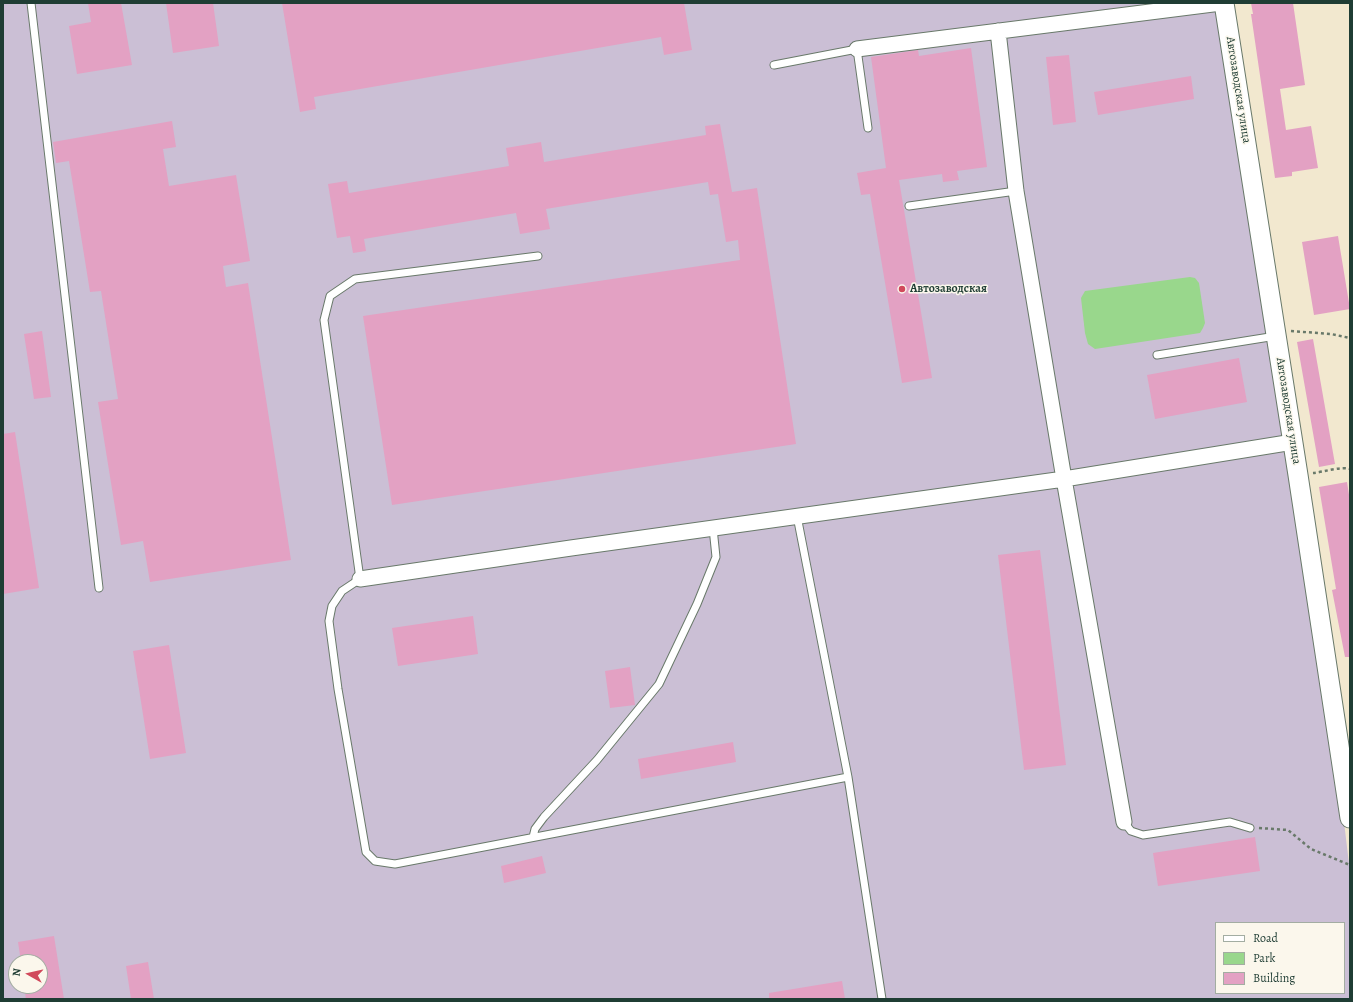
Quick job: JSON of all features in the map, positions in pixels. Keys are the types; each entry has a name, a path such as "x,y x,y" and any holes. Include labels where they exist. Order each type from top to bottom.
{"street":[{"path":"857,49 1223,3"},
{"name":"Автозаводская улица","path":"1223,3 1276,332 1350,818"},
{"path":"998,31 1016,191 1064,479 1124,822"},
{"path":"360,579 1064,479 1293,442"}],"lane":[{"path":"31,3 99,588"},
{"path":"774,65 857,49 868,128"},
{"path":"909,206 1016,191"},
{"path":"538,256 355,279 330,296 324,320 360,579 342,591 332,606 329,621 338,689 366,852 375,861 395,864 848,777"},
{"path":"1157,355 1276,332"},
{"path":"797,516 848,777 882,999"},
{"path":"533,837 535,829 544,816 597,760 659,684 697,604 716,557 713,528"},
{"path":"1124,822 1131,831 1143,835 1230,822 1250,828"}],"path":[{"path":"1276,332 1331,334 1350,338"},
{"path":"1298,475 1326,472 1344,467 1350,469"},
{"path":"1250,828 1288,830 1311,849 1350,865"}],"shaded area":[{"path":"3,3 1218,3 1341,797 1350,872 1350,999 3,999"}],"green space":[{"path":"1190,277 1195,278 1199,283 1205,323 1200,333 1095,349 1088,344 1085,333 1081,298 1085,291"}],"building":[{"path":"88,3 121,3 132,65 77,74 69,26 91,22"},
{"path":"166,3 213,3 219,46 173,53"},
{"path":"282,3 684,3 692,50 664,55 661,37 314,97 316,109 300,112"},
{"path":"1251,3 1293,3 1305,85 1280,89 1286,130 1311,126 1318,168 1292,172 1292,176 1275,178 1251,14 1253,14"},
{"path":"971,48 987,167 957,171 959,180 943,182 942,174 899,180 932,378 902,383 870,194 861,195 857,173 886,168 871,57 918,50 919,56"},
{"path":"1069,55 1076,122 1053,125 1046,57"},
{"path":"1191,76 1194,99 1098,115 1094,92"},
{"path":"172,121 176,147 163,149 169,186 236,175 250,261 223,266 226,287 248,283 291,560 150,582 143,541 121,545 98,402 118,399 101,291 90,292 69,161 56,163 53,142"},
{"path":"720,124 732,192 757,188 796,444 392,505 363,316 740,260 738,240 726,242 718,194 710,195 708,182 546,209 550,229 520,234 516,213 364,239 366,251 353,253 350,236 337,238 328,184 347,181 349,193 509,166 506,148 541,142 544,162 706,135 705,126"},
{"path":"1338,236 1350,309 1314,315 1302,242"},
{"path":"42,331 51,397 34,399 24,334"},
{"path":"1313,339 1335,464 1319,467 1297,342"},
{"path":"1239,358 1247,402 1155,419 1147,375"},
{"path":"15,432 39,588 3,594 3,434"},
{"path":"1347,482 1350,501 1350,657 1345,657 1332,590 1336,589 1319,487"},
{"path":"1040,550 1066,765 1024,770 998,555"},
{"path":"473,616 478,654 398,666 392,628"},
{"path":"169,645 186,753 150,759 133,651"},
{"path":"630,667 635,705 610,708 605,671"},
{"path":"733,742 736,762 641,779 638,759"},
{"path":"1255,837 1260,871 1158,886 1153,853"},
{"path":"542,856 546,873 504,883 501,866"},
{"path":"54,936 64,999 26,999 25,994 48,994 48,954 20,954 18,942"},
{"path":"148,962 154,999 131,999 126,966"},
{"path":"842,981 845,999 769,999 769,993"}],"place":[{"name":"Автозаводская","path":"902,289"}]}
